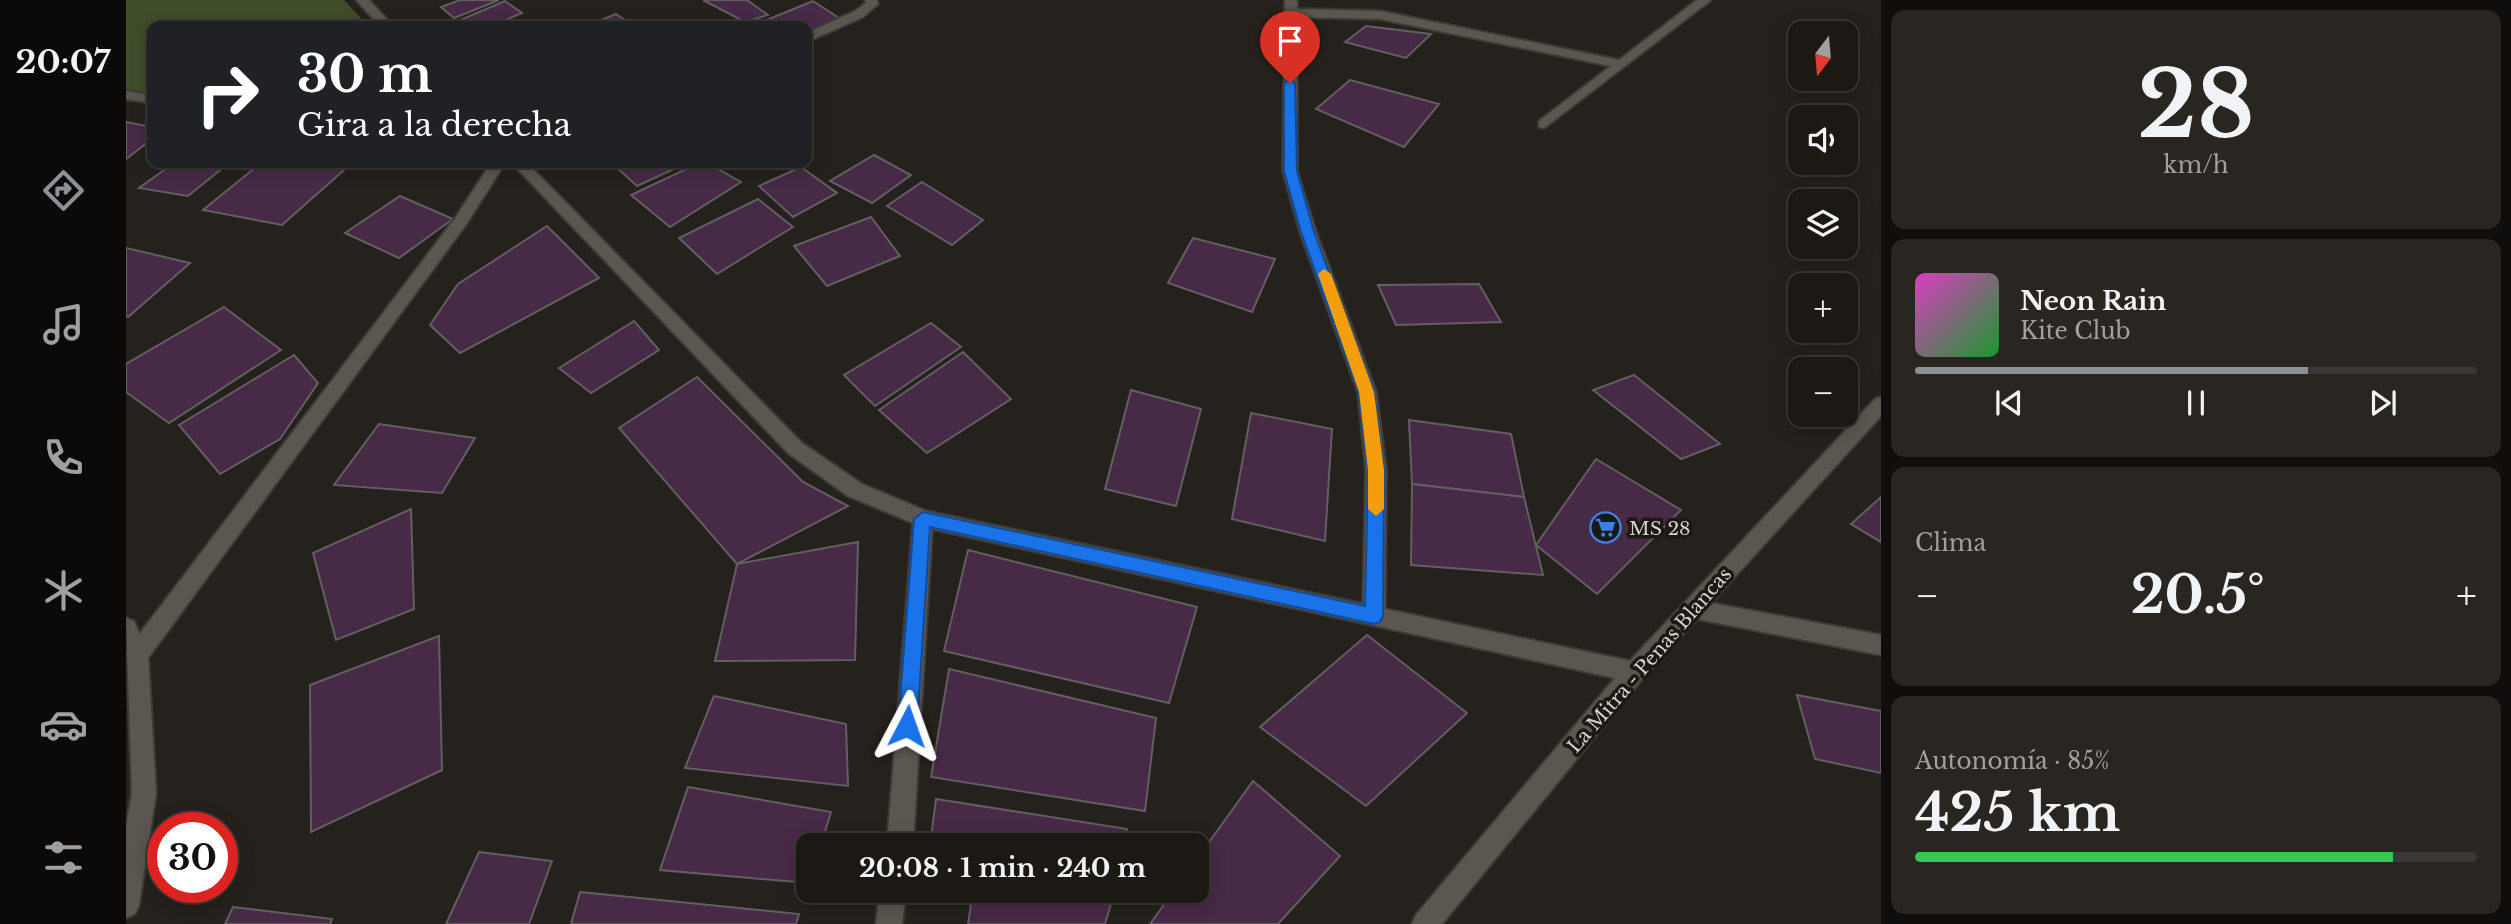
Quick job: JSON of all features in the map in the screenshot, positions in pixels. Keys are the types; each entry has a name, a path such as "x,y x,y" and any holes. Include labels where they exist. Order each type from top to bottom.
{"street":[{"path":"362,0 382,21"},
{"path":"812,36 859,14 873,4 871,0"},
{"path":"1544,124 1705,0"},
{"path":"1374,616 1376,470 1367,392 1308,232 1290,171 1290,7 1380,15 1622,64"},
{"path":"126,95 147,98"},
{"path":"137,655 462,220 495,168"},
{"path":"531,168 795,448 855,490 923,519 1634,672"},
{"name":"La Mitra - Penas Blancas","path":"1425,924 1634,672 1881,404"},
{"path":"901,833 923,519"},
{"path":"1693,609 1881,645"},
{"path":"126,628 137,655 144,793 126,905"},
{"path":"888,924 892,903"}],"green space":[{"path":"126,0 344,0 363,21 147,21 147,95 126,93"}],"building":[{"path":"460,0 499,0 454,18 441,7"},
{"path":"703,0 747,0 768,15 743,21"},
{"path":"505,1 522,13 503,21 458,21"},
{"path":"813,1 839,18 812,31 812,21 764,21"},
{"path":"616,14 626,21 599,21"},
{"path":"1366,26 1431,34 1406,58 1345,42"},
{"path":"1350,80 1439,104 1404,147 1316,109"},
{"path":"126,122 147,126 147,143 126,159"},
{"path":"874,155 911,175 872,203 830,181"},
{"path":"167,168 223,168 188,196 139,188"},
{"path":"255,168 346,168 282,225 203,210"},
{"path":"617,168 676,168 637,186"},
{"path":"688,168 716,168 741,182 670,227 631,195"},
{"path":"802,168 837,193 793,217 759,186"},
{"path":"922,182 983,220 952,245 887,206"},
{"path":"400,196 453,219 399,258 345,233"},
{"path":"758,199 793,227 717,274 679,238"},
{"path":"871,217 900,256 827,286 794,246"},
{"path":"547,226 599,278 460,353 430,325 458,284"},
{"path":"1193,238 1275,259 1252,312 1168,283"},
{"path":"126,248 190,263 128,317 126,316"},
{"path":"1479,284 1501,322 1396,325 1378,285"},
{"path":"224,307 281,350 169,423 126,392 126,364"},
{"path":"634,321 659,350 591,393 559,368"},
{"path":"931,323 961,347 875,406 844,375"},
{"path":"963,352 1011,399 927,453 879,410"},
{"path":"294,355 318,383 280,439 220,474 179,425"},
{"path":"1634,375 1720,444 1681,459 1593,390"},
{"path":"697,377 803,482 848,506 737,564 619,428"},
{"path":"1131,390 1201,409 1176,506 1105,489"},
{"path":"1251,413 1332,429 1325,541 1232,519"},
{"path":"1409,420 1511,434 1524,497 1412,484"},
{"path":"379,424 475,438 442,493 334,485"},
{"name":"MS 28","path":"1596,459 1681,510 1597,594 1536,545"},
{"path":"1412,484 1524,497 1543,575 1411,565"},
{"path":"1881,497 1881,542 1851,524"},
{"path":"411,509 414,609 336,640 313,553"},
{"path":"858,542 855,660 715,661 737,564"},
{"path":"968,550 1197,607 1169,703 944,651"},
{"path":"1367,635 1467,713 1366,806 1260,727"},
{"path":"439,636 442,770 311,832 310,685"},
{"path":"949,669 1156,718 1145,811 931,777"},
{"path":"1797,695 1881,711 1881,773 1815,759"},
{"path":"714,696 846,724 848,786 685,768"},
{"path":"1253,781 1340,856 1278,924 1150,924 1165,903 1209,903 1209,842"},
{"path":"688,787 831,812 825,833 796,833 796,882 660,870"},
{"path":"936,799 1127,829 1126,833 932,833"},
{"path":"479,852 552,861 529,924 446,924"},
{"path":"580,892 799,914 796,924 571,924"},
{"path":"971,903 1111,904 1105,924 968,924"},
{"path":"233,907 332,919 330,924 225,924"}],"slow traffic":[{"path":"1324,274 1367,392 1376,470 1376,509"}],"place":[{"name":"MS 28","path":"1606,528"}],"route":[{"path":"907,726 923,519 1374,616 1376,470 1367,392 1308,232 1290,171 1290,83"}]}
